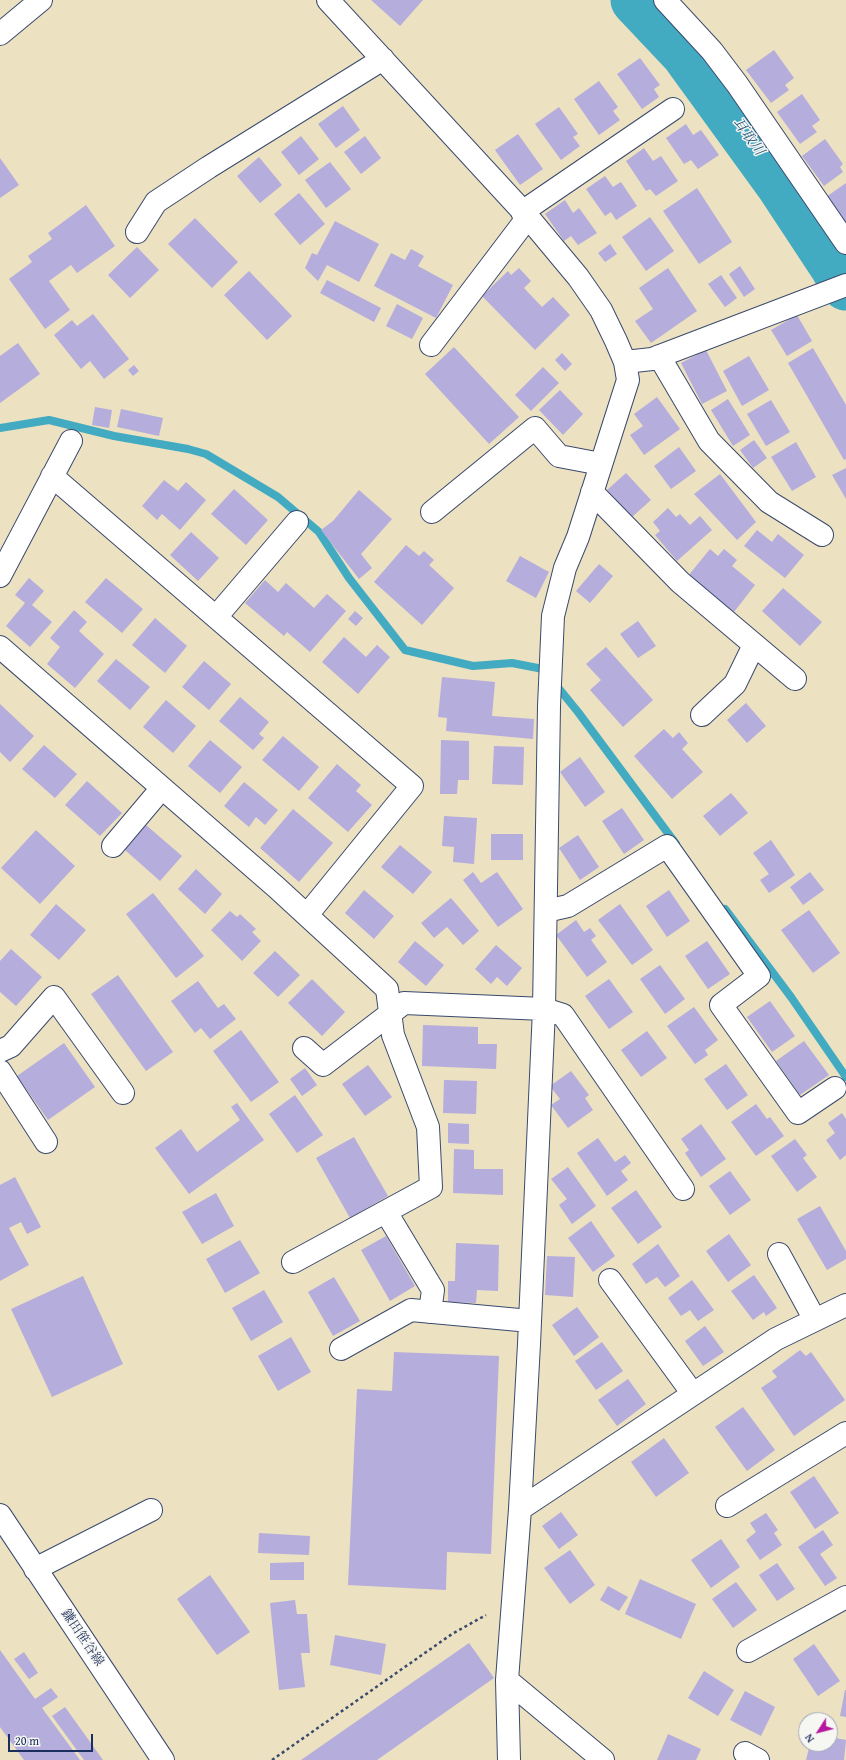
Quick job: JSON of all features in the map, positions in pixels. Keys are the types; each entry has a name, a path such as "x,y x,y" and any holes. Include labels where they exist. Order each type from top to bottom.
{"street":[{"path":"0,34 41,0"},
{"path":"328,0 525,215 578,277 601,310 625,362 628,380 578,537 565,568 553,616 549,706 544,1009 520,1509 507,1680 509,1760"},
{"path":"665,0 712,51 737,84 846,243"},
{"path":"138,232 156,202 209,167 383,59"},
{"path":"430,345 525,215 673,109"},
{"path":"625,362 652,359 846,285"},
{"path":"659,356 709,441 769,502 822,535"},
{"path":"432,512 535,428 559,456 601,464"},
{"path":"0,576 71,441"},
{"path":"52,476 412,786 307,915"},
{"path":"592,492 680,582 795,679"},
{"path":"216,617 297,522"},
{"path":"702,714 735,684 754,645"},
{"path":"0,647 307,915 387,989 393,1035 428,1127 431,1187 293,1262"},
{"path":"113,846 162,788"},
{"path":"546,911 568,906 667,846 759,976 721,1006 798,1113 835,1088"},
{"path":"0,1051 11,1046 54,997 123,1093"},
{"path":"304,1048 323,1064 404,1003 544,1009 563,1015 683,1189"},
{"path":"0,1071 46,1142"},
{"path":"386,1212 433,1290 430,1312"},
{"path":"779,1254 815,1320"},
{"path":"610,1280 693,1394"},
{"path":"520,1509 776,1339 846,1305"},
{"path":"341,1349 411,1310 530,1321"},
{"path":"727,1506 846,1433"},
{"path":"35,1569 151,1510"},
{"name":"鎌田笹谷線","path":"0,1515 7,1542 35,1569 164,1760"},
{"path":"748,1651 846,1597"},
{"path":"507,1680 603,1760"}],"path":[{"path":"272,1760 452,1634 495,1610 513,1605"}],"building":[{"path":"371,0 423,0 400,26"},
{"path":"774,50 794,78 785,85 789,90 771,103 746,70"},
{"path":"640,58 660,85 654,89 659,97 642,109 617,74"},
{"path":"599,81 618,107 613,111 620,120 599,135 574,99"},
{"path":"802,94 820,120 812,126 817,132 800,144 777,112"},
{"path":"343,106 360,130 336,148 318,124"},
{"path":"559,107 578,134 573,137 580,146 561,160 535,124"},
{"path":"686,124 693,135 701,130 719,155 698,169 691,160 684,164 666,138"},
{"path":"518,134 543,169 520,185 495,150"},
{"path":"301,136 319,159 299,175 281,152"},
{"path":"365,136 381,158 361,174 344,152"},
{"path":"825,139 843,164 840,167 843,172 824,186 802,156"},
{"path":"644,148 653,161 661,156 678,181 656,196 650,189 646,191 626,161"},
{"path":"259,157 282,185 260,203 237,176"},
{"path":"0,158 19,185 0,198"},
{"path":"330,162 351,189 326,208 305,180"},
{"path":"605,176 613,187 621,182 637,206 616,220 611,212 605,216 586,189"},
{"path":"846,183 846,225 826,197"},
{"path":"697,188 732,242 699,264 663,211"},
{"path":"299,193 325,224 300,245 274,214"},
{"path":"565,200 573,213 579,208 597,233 578,245 571,236 564,241 545,214"},
{"path":"86,205 115,246 77,273 71,265 49,281 70,310 45,329 9,279 32,262 28,256 52,239 48,233"},
{"path":"650,217 674,251 646,271 622,237"},
{"path":"195,218 238,262 212,288 168,244"},
{"path":"335,221 379,244 359,282 327,265 318,281 305,268 312,253 317,255"},
{"path":"610,244 617,254 605,262 598,253"},
{"path":"137,247 159,270 130,298 108,275"},
{"path":"411,249 424,256 418,266 453,285 436,318 374,286 391,253 405,260"},
{"path":"740,266 755,289 744,297 729,274"},
{"path":"519,268 531,281 524,288 542,307 553,297 570,315 535,350 482,296 508,271 511,275"},
{"path":"668,268 697,311 651,343 635,321 653,309 639,288"},
{"path":"249,271 292,316 267,340 224,295"},
{"path":"721,275 737,298 725,307 708,284"},
{"path":"327,280 381,308 374,322 320,293"},
{"path":"397,304 423,318 412,339 386,326"},
{"path":"93,314 129,359 104,379 90,361 81,369 54,335 72,320 77,326"},
{"path":"797,315 812,341 787,356 771,330"},
{"path":"18,343 40,374 0,403 0,356"},
{"path":"454,347 519,417 489,444 425,374"},
{"path":"813,348 846,405 846,459 844,460 788,363"},
{"path":"706,350 727,391 702,404 681,363"},
{"path":"562,353 572,364 565,371 555,360"},
{"path":"749,356 769,390 742,406 723,371"},
{"path":"134,365 139,371 133,376 128,370"},
{"path":"543,367 559,383 531,411 515,395"},
{"path":"560,390 583,414 563,435 539,410"},
{"path":"657,397 680,429 644,455 630,435 643,426 634,414"},
{"path":"728,399 750,435 733,446 711,410"},
{"path":"771,400 790,432 766,446 747,414"},
{"path":"95,407 112,410 109,428 92,425"},
{"path":"121,409 163,418 159,436 117,427"},
{"path":"754,440 767,458 753,468 740,450"},
{"path":"796,442 816,477 792,491 771,457"},
{"path":"679,447 696,471 671,489 654,466"},
{"path":"846,468 846,499 832,475"},
{"path":"626,473 651,500 632,517 607,490"},
{"path":"720,474 756,522 737,540 694,494"},
{"path":"164,480 178,491 186,482 206,500 180,530 162,514 157,520 142,506"},
{"path":"234,489 268,520 246,545 211,514"},
{"path":"359,490 392,519 361,554 372,568 359,579 321,530 333,521"},
{"path":"668,508 676,517 680,514 690,525 700,516 712,530 677,561 655,535 660,531 653,522"},
{"path":"757,530 772,542 778,534 804,555 785,578 744,546"},
{"path":"191,532 219,558 198,581 170,555"},
{"path":"406,545 419,556 424,551 434,560 429,565 454,588 422,625 374,582"},
{"path":"710,549 718,556 724,549 737,560 732,566 755,585 734,612 688,576"},
{"path":"520,556 549,572 536,598 506,581"},
{"path":"599,564 613,576 590,603 576,591"},
{"path":"29,578 44,591 32,605 52,622 30,647 6,626 25,603 15,595"},
{"path":"106,578 143,609 122,633 85,602"},
{"path":"265,580 278,592 286,583 314,608 327,594 346,611 310,652 287,632 284,636 245,603"},
{"path":"783,588 822,622 800,646 762,611"},
{"path":"74,610 87,622 79,631 104,654 75,688 47,664 60,647 50,638"},
{"path":"355,611 363,618 356,626 348,619"},
{"path":"155,618 187,646 165,673 132,645"},
{"path":"638,621 656,646 638,658 620,634"},
{"path":"344,637 366,657 377,645 390,657 358,694 322,662"},
{"path":"606,647 653,700 623,727 590,690 601,680 586,664"},
{"path":"116,659 150,687 130,710 97,681"},
{"path":"204,661 231,684 209,710 182,687"},
{"path":"442,677 495,682 492,716 534,719 533,739 446,731 447,718 438,717"},
{"path":"240,697 269,722 259,734 264,738 253,750 219,721"},
{"path":"166,700 196,726 173,753 143,727"},
{"path":"746,703 766,726 747,743 727,720"},
{"path":"0,704 34,736 10,762 0,752"},
{"path":"664,729 673,738 679,732 688,743 682,749 703,772 672,799 634,756"},
{"path":"283,736 319,767 299,791 262,760"},
{"path":"210,740 242,767 220,793 188,766"},
{"path":"441,740 469,741 469,780 458,780 457,794 440,794"},
{"path":"44,745 77,774 55,798 22,769"},
{"path":"494,746 524,747 523,785 492,784"},
{"path":"580,757 605,792 585,807 560,772"},
{"path":"337,764 361,785 356,791 372,805 348,832 308,798"},
{"path":"87,781 122,813 100,836 65,805"},
{"path":"244,782 278,810 265,825 256,817 249,827 224,806"},
{"path":"731,793 748,813 720,836 703,816"},
{"path":"622,808 644,840 624,854 602,821"},
{"path":"293,809 333,843 299,882 260,848"},
{"path":"444,816 477,818 474,864 453,862 454,847 442,846"},
{"path":"146,825 182,856 160,881 125,850"},
{"path":"36,830 75,866 40,904 1,868"},
{"path":"491,834 523,834 523,860 491,860"},
{"path":"578,835 599,867 580,880 559,848"},
{"path":"771,840 795,875 769,893 760,880 769,874 753,853"},
{"path":"400,845 432,872 413,894 381,867"},
{"path":"196,869 222,894 205,914 178,889"},
{"path":"473,872 481,883 497,872 523,909 498,927 463,880"},
{"path":"810,872 824,890 803,905 790,887"},
{"path":"364,890 394,916 374,939 345,913"},
{"path":"669,890 690,921 667,937 646,906"},
{"path":"153,893 204,956 176,978 126,914"},
{"path":"451,898 479,931 463,945 447,927 434,938 421,923"},
{"path":"56,904 86,930 59,960 30,935"},
{"path":"620,904 653,950 632,965 598,920"},
{"path":"809,910 840,953 813,973 781,930"},
{"path":"230,911 237,917 240,914 256,929 252,932 261,941 242,961 211,930"},
{"path":"576,920 584,932 590,928 596,936 591,940 607,962 587,977 556,935"},
{"path":"415,941 444,965 426,986 398,962"},
{"path":"707,941 730,974 708,989 685,956"},
{"path":"496,945 522,968 507,986 497,977 491,984 475,969"},
{"path":"11,949 42,977 16,1006 0,992 0,961"},
{"path":"275,951 300,975 278,997 253,973"},
{"path":"660,965 685,999 665,1014 640,979"},
{"path":"118,975 173,1052 146,1071 91,994"},
{"path":"312,979 345,1012 322,1036 288,1003"},
{"path":"609,979 633,1012 609,1029 585,996"},
{"path":"198,981 218,1008 224,1004 236,1019 210,1039 201,1028 195,1033 171,1001"},
{"path":"770,1001 795,1036 772,1052 747,1017"},
{"path":"694,1007 718,1040 705,1050 708,1055 695,1064 667,1026"},
{"path":"423,1025 478,1027 478,1044 497,1044 496,1069 422,1066"},
{"path":"241,1030 279,1082 251,1102 213,1051"},
{"path":"647,1031 667,1058 641,1077 621,1050"},
{"path":"804,1041 829,1075 800,1095 776,1061"},
{"path":"64,1043 95,1087 48,1120 17,1076"},
{"path":"726,1064 748,1095 727,1110 704,1079"},
{"path":"368,1065 392,1097 365,1116 342,1084"},
{"path":"305,1068 317,1085 302,1096 290,1079"},
{"path":"571,1071 589,1095 585,1098 593,1110 568,1128 551,1105 560,1099 550,1086"},
{"path":"444,1080 477,1081 476,1114 443,1113"},
{"path":"295,1095 323,1135 297,1153 269,1114"},
{"path":"237,1103 264,1140 189,1194 155,1148 181,1129 197,1152 240,1120 231,1107"},
{"path":"756,1104 767,1119 770,1117 784,1136 756,1156 731,1122"},
{"path":"842,1113 846,1119 846,1155 840,1160 826,1140 835,1133 828,1123"},
{"path":"448,1123 469,1124 469,1144 448,1143"},
{"path":"701,1124 726,1159 701,1177 685,1153 689,1150 681,1139"},
{"path":"354,1137 388,1196 350,1218 316,1158"},
{"path":"598,1138 615,1162 625,1155 631,1163 621,1171 628,1180 607,1196 577,1153"},
{"path":"795,1139 807,1155 803,1158 817,1177 797,1192 771,1156"},
{"path":"454,1149 474,1150 474,1169 503,1169 503,1195 453,1193"},
{"path":"568,1167 596,1206 572,1224 559,1205 567,1199 551,1179"},
{"path":"730,1171 751,1200 730,1215 709,1186"},
{"path":"15,1177 41,1227 27,1234 21,1222 9,1228 29,1265 0,1281 0,1185"},
{"path":"636,1190 662,1227 638,1244 611,1208"},
{"path":"216,1193 234,1226 202,1244 182,1212"},
{"path":"820,1206 846,1251 846,1259 827,1270 797,1219"},
{"path":"591,1221 615,1256 593,1272 568,1238"},
{"path":"729,1234 751,1265 728,1282 706,1251"},
{"path":"386,1236 415,1286 390,1301 361,1250"},
{"path":"240,1240 260,1273 225,1293 206,1259"},
{"path":"456,1243 499,1245 498,1291 477,1290 476,1303 448,1302 448,1281 455,1281"},
{"path":"658,1244 680,1276 665,1287 657,1277 646,1284 632,1264"},
{"path":"547,1256 575,1257 573,1297 545,1295"},
{"path":"754,1275 777,1308 766,1316 764,1312 753,1320 731,1291"},
{"path":"83,1276 123,1364 52,1397 11,1309"},
{"path":"334,1277 360,1321 333,1336 308,1292"},
{"path":"692,1280 714,1310 698,1321 690,1310 681,1316 668,1298"},
{"path":"264,1290 283,1322 251,1341 232,1308"},
{"path":"577,1307 599,1337 574,1356 552,1325"},
{"path":"705,1326 724,1352 703,1366 685,1341"},
{"path":"291,1337 311,1372 278,1391 258,1356"},
{"path":"602,1342 623,1371 596,1390 575,1361"},
{"path":"800,1350 806,1356 811,1352 845,1400 794,1436 761,1388 777,1377 772,1371"},
{"path":"394,1352 499,1356 491,1554 447,1552 446,1590 348,1585 357,1389 392,1391"},
{"path":"628,1379 646,1404 617,1426 598,1400"},
{"path":"743,1407 775,1450 747,1471 715,1427"},
{"path":"664,1438 689,1473 656,1497 631,1462"},
{"path":"814,1476 839,1513 815,1529 790,1492"},
{"path":"561,1512 578,1535 559,1549 542,1526"},
{"path":"766,1513 778,1530 774,1533 782,1545 760,1560 746,1540 756,1532 750,1523"},
{"path":"823,1530 833,1545 820,1554 837,1578 825,1586 798,1547"},
{"path":"259,1533 310,1536 309,1555 258,1553"},
{"path":"721,1539 740,1567 711,1588 691,1560"},
{"path":"570,1550 595,1585 570,1604 544,1568"},
{"path":"304,1562 304,1580 270,1580 270,1563"},
{"path":"777,1563 795,1589 777,1601 759,1575"},
{"path":"210,1575 250,1632 217,1655 177,1599"},
{"path":"640,1579 696,1604 681,1639 625,1614"},
{"path":"736,1582 757,1610 733,1628 712,1599"},
{"path":"608,1586 628,1597 619,1611 600,1600"},
{"path":"295,1600 297,1614 307,1614 310,1653 301,1653 305,1687 279,1690 270,1603"},
{"path":"335,1635 386,1644 381,1675 330,1665"},
{"path":"469,1643 494,1678 377,1760 301,1760"},
{"path":"814,1644 840,1681 818,1696 793,1659"},
{"path":"0,1650 35,1699 51,1688 58,1697 42,1708 80,1760 24,1760 0,1727"},
{"path":"24,1652 38,1673 29,1679 14,1659"},
{"path":"704,1671 734,1690 718,1716 688,1698"},
{"path":"846,1690 846,1717 840,1716"},
{"path":"745,1691 775,1707 761,1736 730,1720"},
{"path":"65,1707 103,1760 84,1760 52,1716"},
{"path":"668,1734 701,1749 696,1760 657,1760"},
{"path":"838,1738 846,1740 844,1760 806,1760 808,1752 838,1752"}],"waterway":[{"name":"耳取川","path":"636,0 686,53 781,184 846,285"},
{"path":"0,428 49,420 114,436 188,449 206,454 278,497 319,532 349,578 405,650 473,666 512,663 543,669 578,712 676,844"},
{"path":"725,909 791,997 846,1077"}]}
